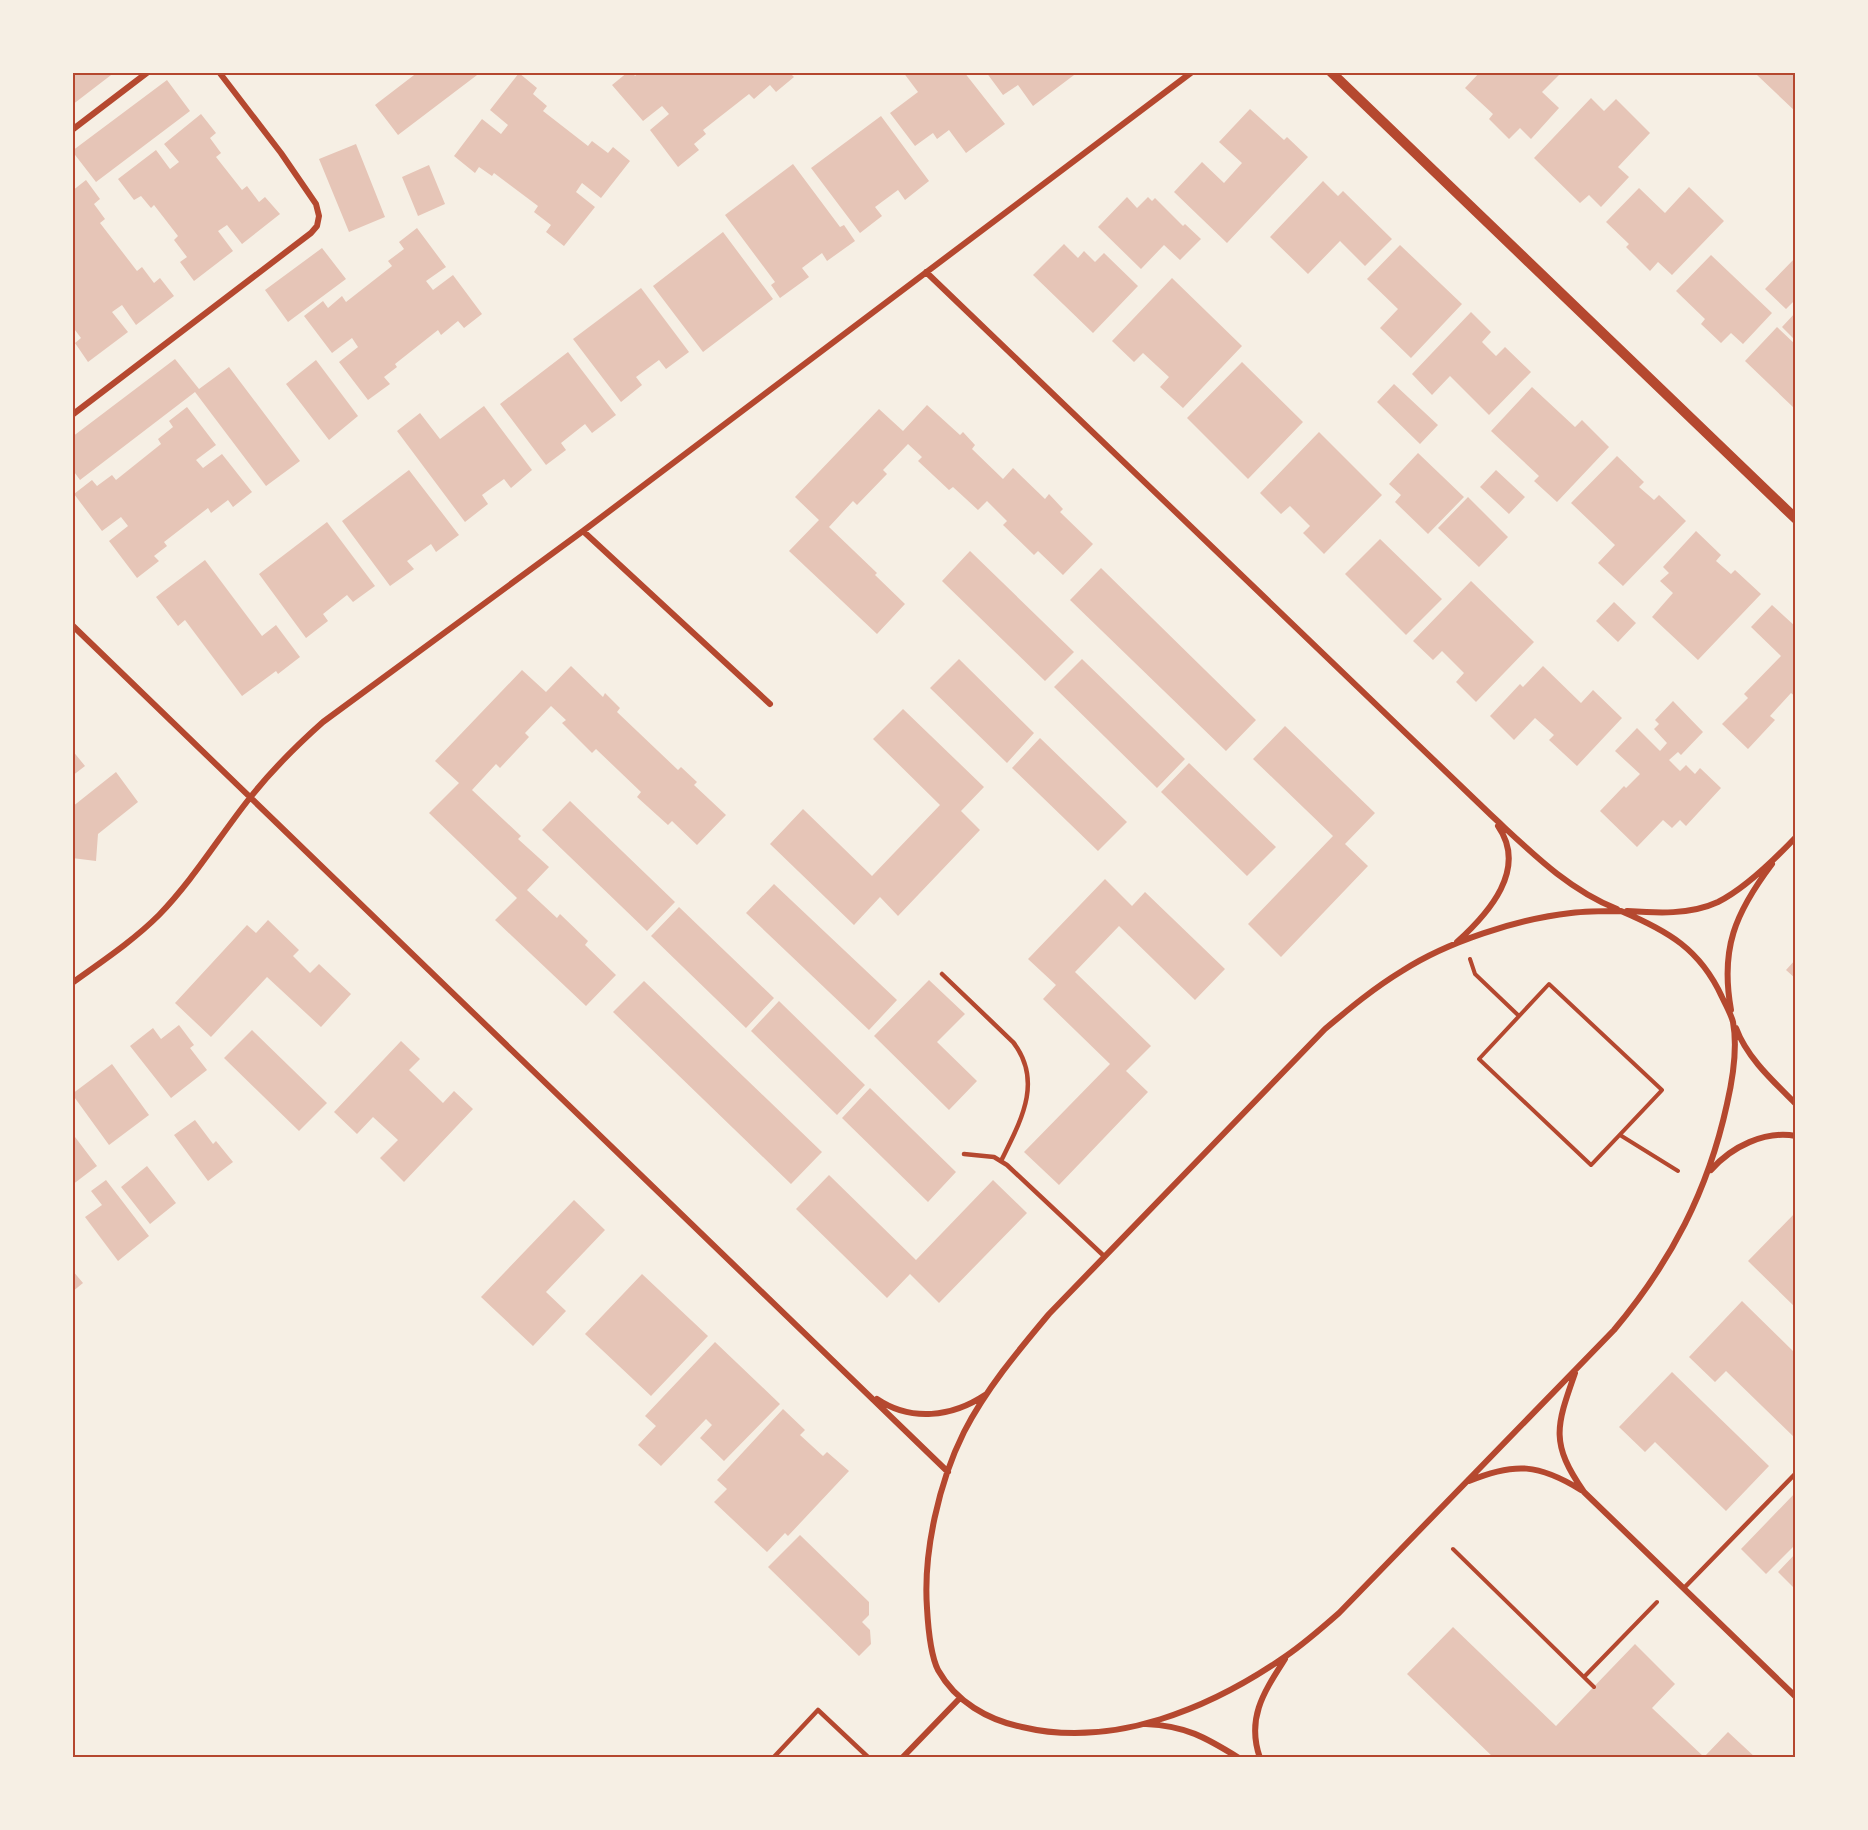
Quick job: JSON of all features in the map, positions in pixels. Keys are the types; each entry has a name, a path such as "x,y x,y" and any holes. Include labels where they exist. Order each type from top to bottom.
{"street":[{"path":"72,130 148,72"},
{"path":"72,415 311,234 317,226 319,216 316,204 281,153 219,72"},
{"path":"72,983 158,916 180,891 250,797 289,752 322,722 583,531 1192,72"},
{"path":"1330,72 1796,519"},
{"path":"926,272 1491,815 1569,883 1600,902 1661,929 1684,946 1712,977 1740,1039 1748,1051 1796,1104"},
{"path":"583,531 770,704"},
{"path":"72,625 948,1472"},
{"path":"1453,946 1495,901 1508,873 1507,844 1503,832 1491,815"},
{"path":"1779,854 1744,904 1730,941 1727,970 1733,1021 1733,1068 1729,1093 1707,1176 1677,1240 1643,1296 1614,1330 1466,1483 1339,1613 1266,1669 1196,1706 1142,1724 1110,1731 1076,1734 1042,1732 1009,1725 978,1711 960,1698 938,1669 928,1631 926,1593 928,1555 935,1518 948,1472 964,1432 988,1393 1029,1338 1104,1256 1325,1029 1365,995 1403,969 1465,941 1528,921 1570,913 1621,910 1658,913 1698,908 1718,901 1779,854 1796,837"},
{"path":"1707,1176 1724,1157 1750,1143 1775,1134 1796,1136"},
{"path":"1575,1370 1560,1417 1559,1435 1561,1452 1569,1470 1584,1492"},
{"path":"857,1383 870,1394 894,1408 908,1413 926,1415 961,1408 988,1393"},
{"path":"1466,1483 1489,1473 1511,1468 1548,1473 1562,1478 1584,1492 1796,1696"},
{"path":"1260,1758 1255,1744 1260,1700 1287,1655"},
{"path":"902,1758 960,1698"},
{"path":"1142,1724 1181,1728 1239,1758"}],"lane":[{"path":"942,974 1012,1042 1022,1055 1028,1071 1023,1111 1001,1161"},
{"path":"964,1154 994,1156 1001,1161 1104,1256"},
{"path":"1684,1588 1796,1473"},
{"path":"773,1758 818,1710 869,1758"}],"path":[{"path":"1465,941 1475,974 1519,1016"},
{"path":"1549,984 1662,1090 1592,1165 1479,1059 1519,1016 1549,984"},
{"path":"1620,1135 1678,1171"},
{"path":"1453,1549 1594,1687"},
{"path":"1584,1677 1657,1602"}],"building":[{"path":"72,72 115,72 72,105"},
{"path":"418,72 481,72 398,135 375,105"},
{"path":"628,72 632,72 635,76 640,72 789,72 794,77 776,92 770,85 754,99 749,94 703,130 706,134 694,144 699,150 678,167 650,130 669,114 662,106 643,121 612,85"},
{"path":"903,72 964,72 1005,124 966,153 949,130 937,139 933,133 915,146 890,113 918,92"},
{"path":"986,72 1078,72 1033,106 1018,85 1003,95"},
{"path":"1480,72 1558,72 1560,74 1542,92 1559,108 1531,139 1520,128 1509,139 1489,119 1493,114 1465,88"},
{"path":"1759,72 1796,72 1796,112 1757,75"},
{"path":"519,73 537,88 533,94 547,106 543,111 588,146 592,141 608,153 613,147 630,161 601,198 582,183 576,192 595,207 564,246 546,232 551,225 534,212 538,206 494,173 492,176 479,167 475,173 454,156 482,119 501,134 508,125 490,110"},
{"path":"167,80 190,111 96,182 72,151"},
{"path":"1591,98 1604,111 1616,99 1650,133 1618,167 1629,177 1601,207 1589,195 1580,203 1534,158"},
{"path":"1250,109 1284,140 1287,137 1308,157 1227,243 1174,192 1202,162 1224,183 1242,163 1219,142"},
{"path":"201,114 216,133 210,138 221,153 216,157 242,190 247,186 259,202 265,197 280,214 242,244 227,225 218,231 233,251 194,281 180,262 187,257 174,240 178,236 154,205 151,208 141,196 134,200 118,179 156,150 170,169 179,162 164,144"},
{"path":"881,116 929,181 905,200 898,190 875,207 882,216 860,233 811,168"},
{"path":"356,144 385,217 349,232 319,159"},
{"path":"793,164 840,227 844,225 855,241 827,261 822,253 802,268 809,277 780,298 771,285 775,282 725,215"},
{"path":"429,165 445,204 418,216 402,177"},
{"path":"86,180 100,199 94,204 105,219 100,223 137,271 142,267 154,283 160,278 174,296 136,325 122,305 112,312 128,332 88,362 75,343 81,338 72,326 72,191"},
{"path":"1323,181 1338,196 1343,191 1392,239 1365,266 1340,241 1308,274 1270,237"},
{"path":"1689,187 1724,221 1672,275 1658,262 1650,271 1626,247 1629,244 1606,222 1639,188 1665,213"},
{"path":"1127,197 1137,208 1148,197 1152,201 1155,198 1183,226 1185,224 1201,239 1180,260 1164,245 1141,269 1098,227"},
{"path":"417,228 446,267 426,281 433,290 453,275 482,314 464,328 458,321 441,335 438,330 395,364 397,367 384,377 390,384 368,400 339,362 358,347 352,338 332,353 304,316 323,301 328,308 342,296 346,302 392,266 388,261 404,249 399,242"},
{"path":"723,232 773,299 703,352 653,286"},
{"path":"1064,244 1078,258 1084,251 1095,262 1104,253 1138,286 1093,333 1033,275"},
{"path":"1400,245 1462,304 1411,358 1380,328 1398,309 1367,279"},
{"path":"322,248 346,279 288,322 265,290"},
{"path":"1711,255 1772,313 1743,344 1731,333 1721,343 1701,324 1705,319 1676,291"},
{"path":"1796,257 1796,299 1786,309 1765,289"},
{"path":"1172,278 1242,346 1183,408 1160,387 1169,377 1143,353 1134,362 1112,341"},
{"path":"641,288 689,352 666,369 659,360 636,377 642,385 621,402 573,339"},
{"path":"1471,312 1491,332 1482,342 1496,356 1505,347 1531,372 1489,415 1450,376 1432,395 1412,374"},
{"path":"1796,312 1796,341 1782,327"},
{"path":"1777,327 1796,345 1796,403 1793,407 1745,361"},
{"path":"568,352 616,415 592,433 585,424 561,443 566,450 546,465 500,404"},
{"path":"175,359 199,389 229,367 300,461 266,486 195,392 80,480 72,469 72,437"},
{"path":"316,360 358,416 329,440 286,384"},
{"path":"1242,362 1303,422 1248,479 1187,418"},
{"path":"1394,384 1438,425 1420,444 1377,402"},
{"path":"1532,387 1575,427 1582,420 1609,447 1557,502 1534,481 1539,476 1491,431"},
{"path":"927,405 960,435 963,432 975,445 972,449 1003,479 1013,468 1045,499 1049,494 1063,509 1060,512 1093,544 1063,575 1038,551 1034,555 1003,525 1007,521 987,501 978,510 953,487 949,490 918,461 922,457 908,444 883,470 887,474 857,505 853,501 829,527 877,573 875,575 905,604 877,634 789,551 819,520 795,497 879,409 903,431"},
{"path":"484,406 532,470 511,488 504,479 482,495 488,504 465,522 397,431 420,413 440,439"},
{"path":"187,407 216,445 196,460 203,468 222,454 252,492 233,507 228,500 211,513 208,508 164,542 167,546 154,556 159,561 137,578 109,541 128,526 121,517 102,531 74,494 92,480 97,486 112,475 116,480 161,444 158,439 173,427 169,421"},
{"path":"1319,432 1382,495 1324,554 1303,533 1310,526 1290,506 1281,514 1260,493"},
{"path":"1418,453 1464,497 1428,534 1395,502 1401,495 1389,484"},
{"path":"1617,456 1644,482 1639,487 1654,500 1659,495 1686,521 1623,586 1598,563 1615,545 1571,503"},
{"path":"409,470 459,535 436,552 431,544 407,561 414,569 390,586 342,521"},
{"path":"1496,470 1525,497 1509,514 1480,487"},
{"path":"1468,497 1508,537 1479,567 1438,528"},
{"path":"327,522 375,586 353,602 347,595 323,614 328,621 306,638 259,574"},
{"path":"1696,531 1721,555 1716,561 1731,574 1735,570 1761,594 1698,660 1652,617 1673,593 1660,581 1669,573 1663,567"},
{"path":"1380,539 1442,599 1406,635 1345,574"},
{"path":"970,551 1074,652 1045,681 942,581"},
{"path":"205,560 262,636 276,625 300,657 278,674 276,671 242,696 185,620 178,626 156,597"},
{"path":"1101,568 1256,720 1226,751 1070,600"},
{"path":"1471,581 1534,642 1476,702 1456,682 1464,673 1442,651 1433,660 1413,641"},
{"path":"1614,602 1636,623 1618,642 1596,621"},
{"path":"1772,605 1796,627 1796,697 1791,693 1770,716 1775,720 1748,749 1722,724 1748,698 1744,694 1781,656 1751,627"},
{"path":"959,659 1034,733 1007,763 930,688"},
{"path":"1082,659 1185,759 1157,788 1054,687"},
{"path":"571,666 603,697 605,693 620,708 617,712 678,770 681,767 697,782 694,785 726,815 697,845 672,821 668,825 637,797 641,792 596,749 592,753 562,723 566,720 551,706 525,733 529,737 500,768 496,764 472,790 521,836 518,839 549,867 527,890 557,918 560,914 588,941 585,945 616,975 586,1006 495,920 517,898 429,813 459,783 435,761 522,670 546,692"},
{"path":"1543,666 1581,703 1593,690 1622,718 1577,766 1549,740 1554,735 1535,718 1514,740 1490,716 1520,684 1523,687"},
{"path":"1673,701 1703,732 1681,755 1678,752 1669,760 1680,771 1686,765 1695,774 1700,768 1721,788 1686,826 1680,820 1672,828 1663,820 1637,847 1600,811 1624,786 1626,788 1640,774 1615,751 1637,728 1660,751 1667,743 1654,729 1659,724 1655,720"},
{"path":"903,709 984,787 961,811 980,830 898,916 880,897 854,925 770,844 803,809 872,876 940,805 873,739"},
{"path":"1285,726 1375,813 1345,844 1368,866 1281,957 1248,924 1333,836 1253,759"},
{"path":"1040,738 1127,822 1098,851 1012,768"},
{"path":"72,750 85,766 72,776"},
{"path":"1189,763 1276,847 1247,876 1161,792"},
{"path":"116,772 138,802 98,834 96,861 72,858 72,807"},
{"path":"570,801 675,902 647,931 542,830"},
{"path":"1105,879 1132,906 1145,892 1225,969 1195,1000 1119,926 1075,972 1151,1046 1126,1071 1148,1092 1059,1185 1024,1152 1110,1064 1043,999 1056,985 1028,959"},
{"path":"774,884 897,1000 869,1030 746,913"},
{"path":"679,907 774,998 746,1028 651,936"},
{"path":"268,920 299,950 293,956 310,973 319,964 351,994 321,1027 267,977 211,1037 175,1003 247,925 256,933"},
{"path":"1796,959 1796,979 1786,970"},
{"path":"929,980 965,1014 937,1042 977,1081 949,1110 874,1036"},
{"path":"644,981 822,1152 791,1184 613,1012"},
{"path":"779,1001 865,1085 837,1115 751,1031"},
{"path":"179,1025 194,1045 190,1048 207,1070 171,1098 130,1046 153,1028 161,1039"},
{"path":"252,1030 327,1103 299,1131 224,1058"},
{"path":"401,1041 420,1059 409,1070 443,1103 454,1091 473,1109 404,1182 380,1158 398,1140 373,1117 357,1134 334,1112"},
{"path":"112,1064 149,1115 109,1145 72,1094"},
{"path":"870,1088 956,1172 928,1202 842,1118"},
{"path":"195,1120 213,1144 216,1141 233,1162 208,1181 174,1135"},
{"path":"72,1133 97,1166 72,1185"},
{"path":"147,1166 176,1203 150,1224 121,1187"},
{"path":"829,1175 916,1260 993,1180 1027,1213 939,1303 910,1274 887,1298 796,1209"},
{"path":"106,1180 149,1236 118,1261 85,1217 102,1205 91,1191"},
{"path":"574,1200 605,1230 546,1292 566,1311 533,1346 481,1297"},
{"path":"1796,1212 1796,1308 1748,1261"},
{"path":"72,1270 83,1283 72,1292"},
{"path":"642,1274 708,1336 651,1396 585,1334"},
{"path":"1742,1301 1796,1354 1796,1439 1726,1371 1715,1382 1689,1357"},
{"path":"715,1342 780,1404 724,1461 700,1438 712,1425 706,1419 661,1466 638,1445 656,1426 645,1416"},
{"path":"1672,1372 1769,1466 1726,1511 1655,1442 1645,1452 1619,1427"},
{"path":"783,1409 805,1430 800,1435 823,1456 827,1452 849,1471 788,1536 785,1533 767,1552 714,1502 727,1489 717,1480"},
{"path":"1796,1492 1796,1544 1766,1574 1741,1549"},
{"path":"800,1535 869,1602 869,1615 862,1622 870,1630 871,1644 859,1656 768,1567"},
{"path":"1796,1553 1796,1590 1778,1572"},
{"path":"1453,1627 1556,1726 1635,1644 1675,1684 1652,1708 1704,1757 1728,1732 1756,1758 1494,1758 1407,1674"}]}
